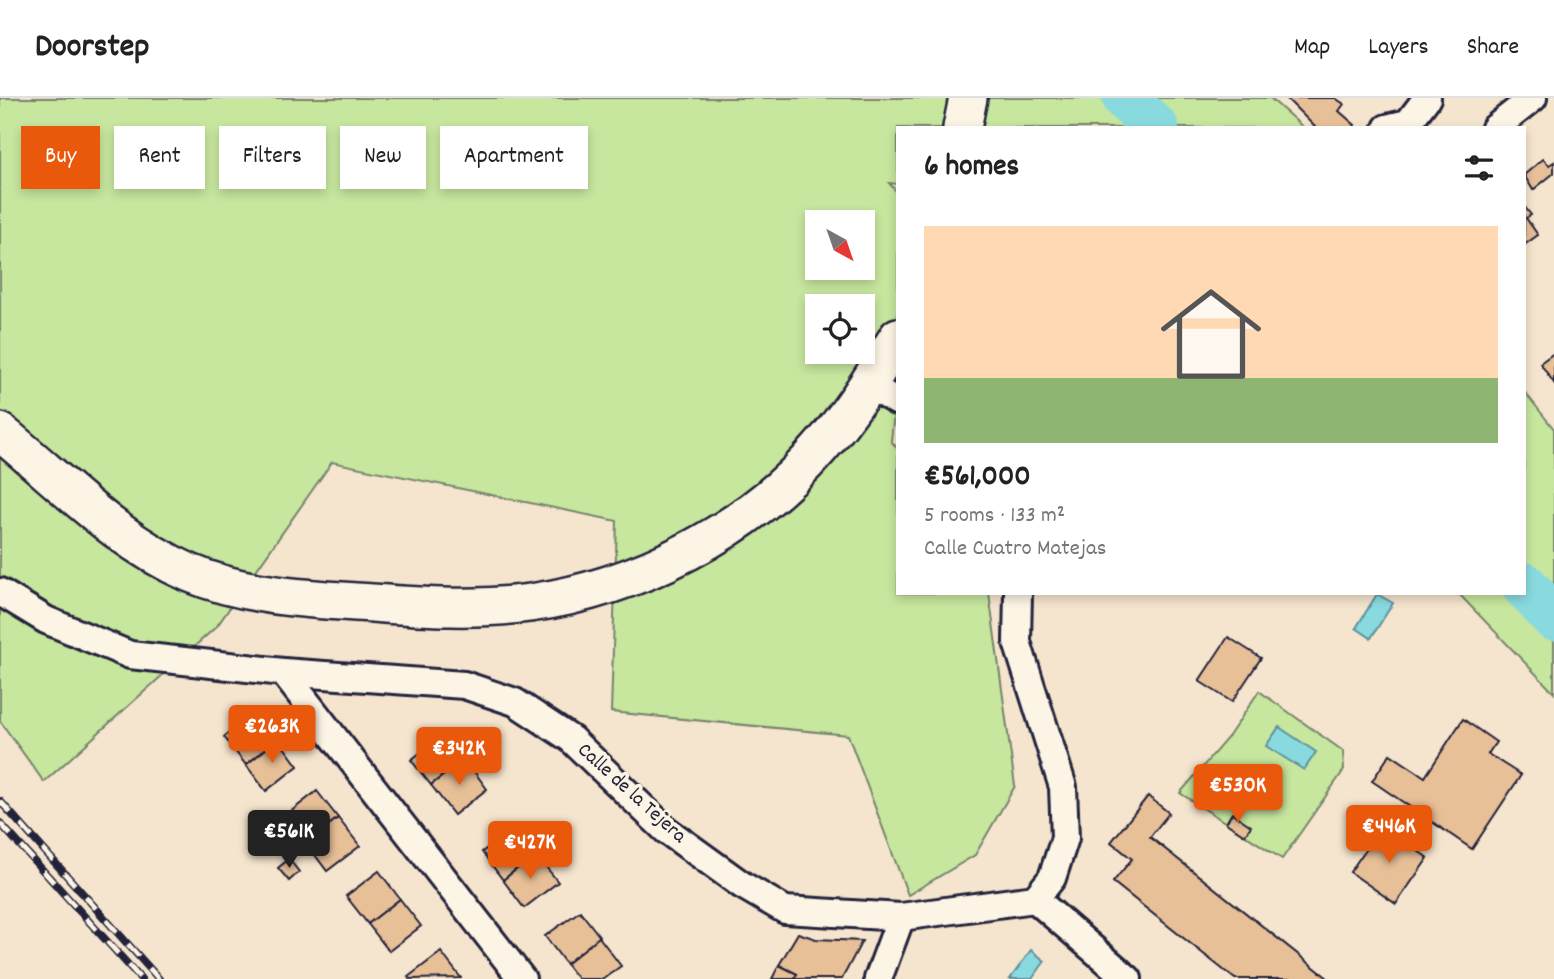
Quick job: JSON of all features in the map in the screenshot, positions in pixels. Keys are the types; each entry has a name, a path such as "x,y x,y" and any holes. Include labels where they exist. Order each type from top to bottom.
{"main road":[{"path":"961,126 968,98"},
{"path":"0,432 114,529 190,573 235,587 279,595 398,605 492,606 531,603 608,584 681,554 724,530 788,480 818,450 883,394 896,345"}],"street":[{"path":"1395,126 1408,123 1427,98"},
{"path":"1498,126 1533,98"},
{"name":"Calle de la Tejera","path":"0,592 46,620 130,655 283,672 464,685 515,702 571,739 666,830 743,885 785,910 901,917 1035,899"},
{"path":"1018,595 1017,642 1063,787 1065,838 1052,878 1035,899 1128,979"},
{"path":"283,672 522,979"},
{"path":"878,979 901,917"}],"green space":[{"path":"0,98 1270,98 1302,126 896,126 896,184 889,183 896,191 896,396 891,441 896,447 896,595 989,595 1015,786 975,855 908,895 848,735 611,712 617,521 332,462 217,626 44,782 0,721"},
{"path":"1526,394 1554,429 1554,693 1460,595 1526,595"},
{"path":"1259,691 1343,751 1344,770 1282,859 1180,793 1229,736"}],"water":[{"path":"1376,595 1393,603 1371,638 1356,628"},
{"path":"1279,727 1316,752 1304,770 1266,746"},
{"path":"1031,950 1045,961 1032,979 1010,979"}],"building":[{"path":"1286,98 1335,98 1344,104 1339,111 1355,125 1354,126 1314,126"},
{"path":"1543,159 1549,165 1554,162 1554,173 1533,190 1526,173"},
{"path":"1526,218 1538,235 1526,244"},
{"path":"1554,353 1554,383 1540,363"},
{"path":"1228,637 1261,658 1232,702 1199,681"},
{"path":"256,712 278,739 246,765 224,737"},
{"path":"1463,719 1496,742 1488,754 1521,775 1472,849 1372,781 1390,754 1425,777"},
{"path":"445,734 465,759 431,785 411,760"},
{"path":"278,739 298,766 266,791 246,765"},
{"path":"465,759 487,789 454,815 431,785"},
{"path":"317,791 338,818 306,843 285,816"},
{"path":"1148,796 1169,813 1150,837 1329,979 1235,979 1113,882 1132,859 1111,842"},
{"path":"1232,813 1251,826 1245,835 1226,823"},
{"path":"338,818 360,846 327,871 306,843"},
{"path":"1382,826 1428,858 1396,904 1350,872"},
{"path":"516,827 536,854 503,880 482,852"},
{"path":"536,854 558,882 524,908 503,880"},
{"path":"289,859 299,872 289,881 278,868"},
{"path":"379,871 400,899 368,924 346,896"},
{"path":"400,899 421,926 389,951 368,924"},
{"path":"580,911 600,937 566,964 545,936"},
{"path":"798,933 816,939 862,941 842,979 794,979 797,974 779,965"},
{"path":"599,937 621,966 603,979 578,979 566,964"},
{"path":"441,952 461,978 408,977"},
{"path":"779,965 797,974 794,979 772,979"}],"waterway":[{"path":"1125,98 1154,126"},
{"path":"1526,587 1554,618"}],"railway":[{"path":"0,801 159,979"},
{"path":"0,823 141,979"}]}
